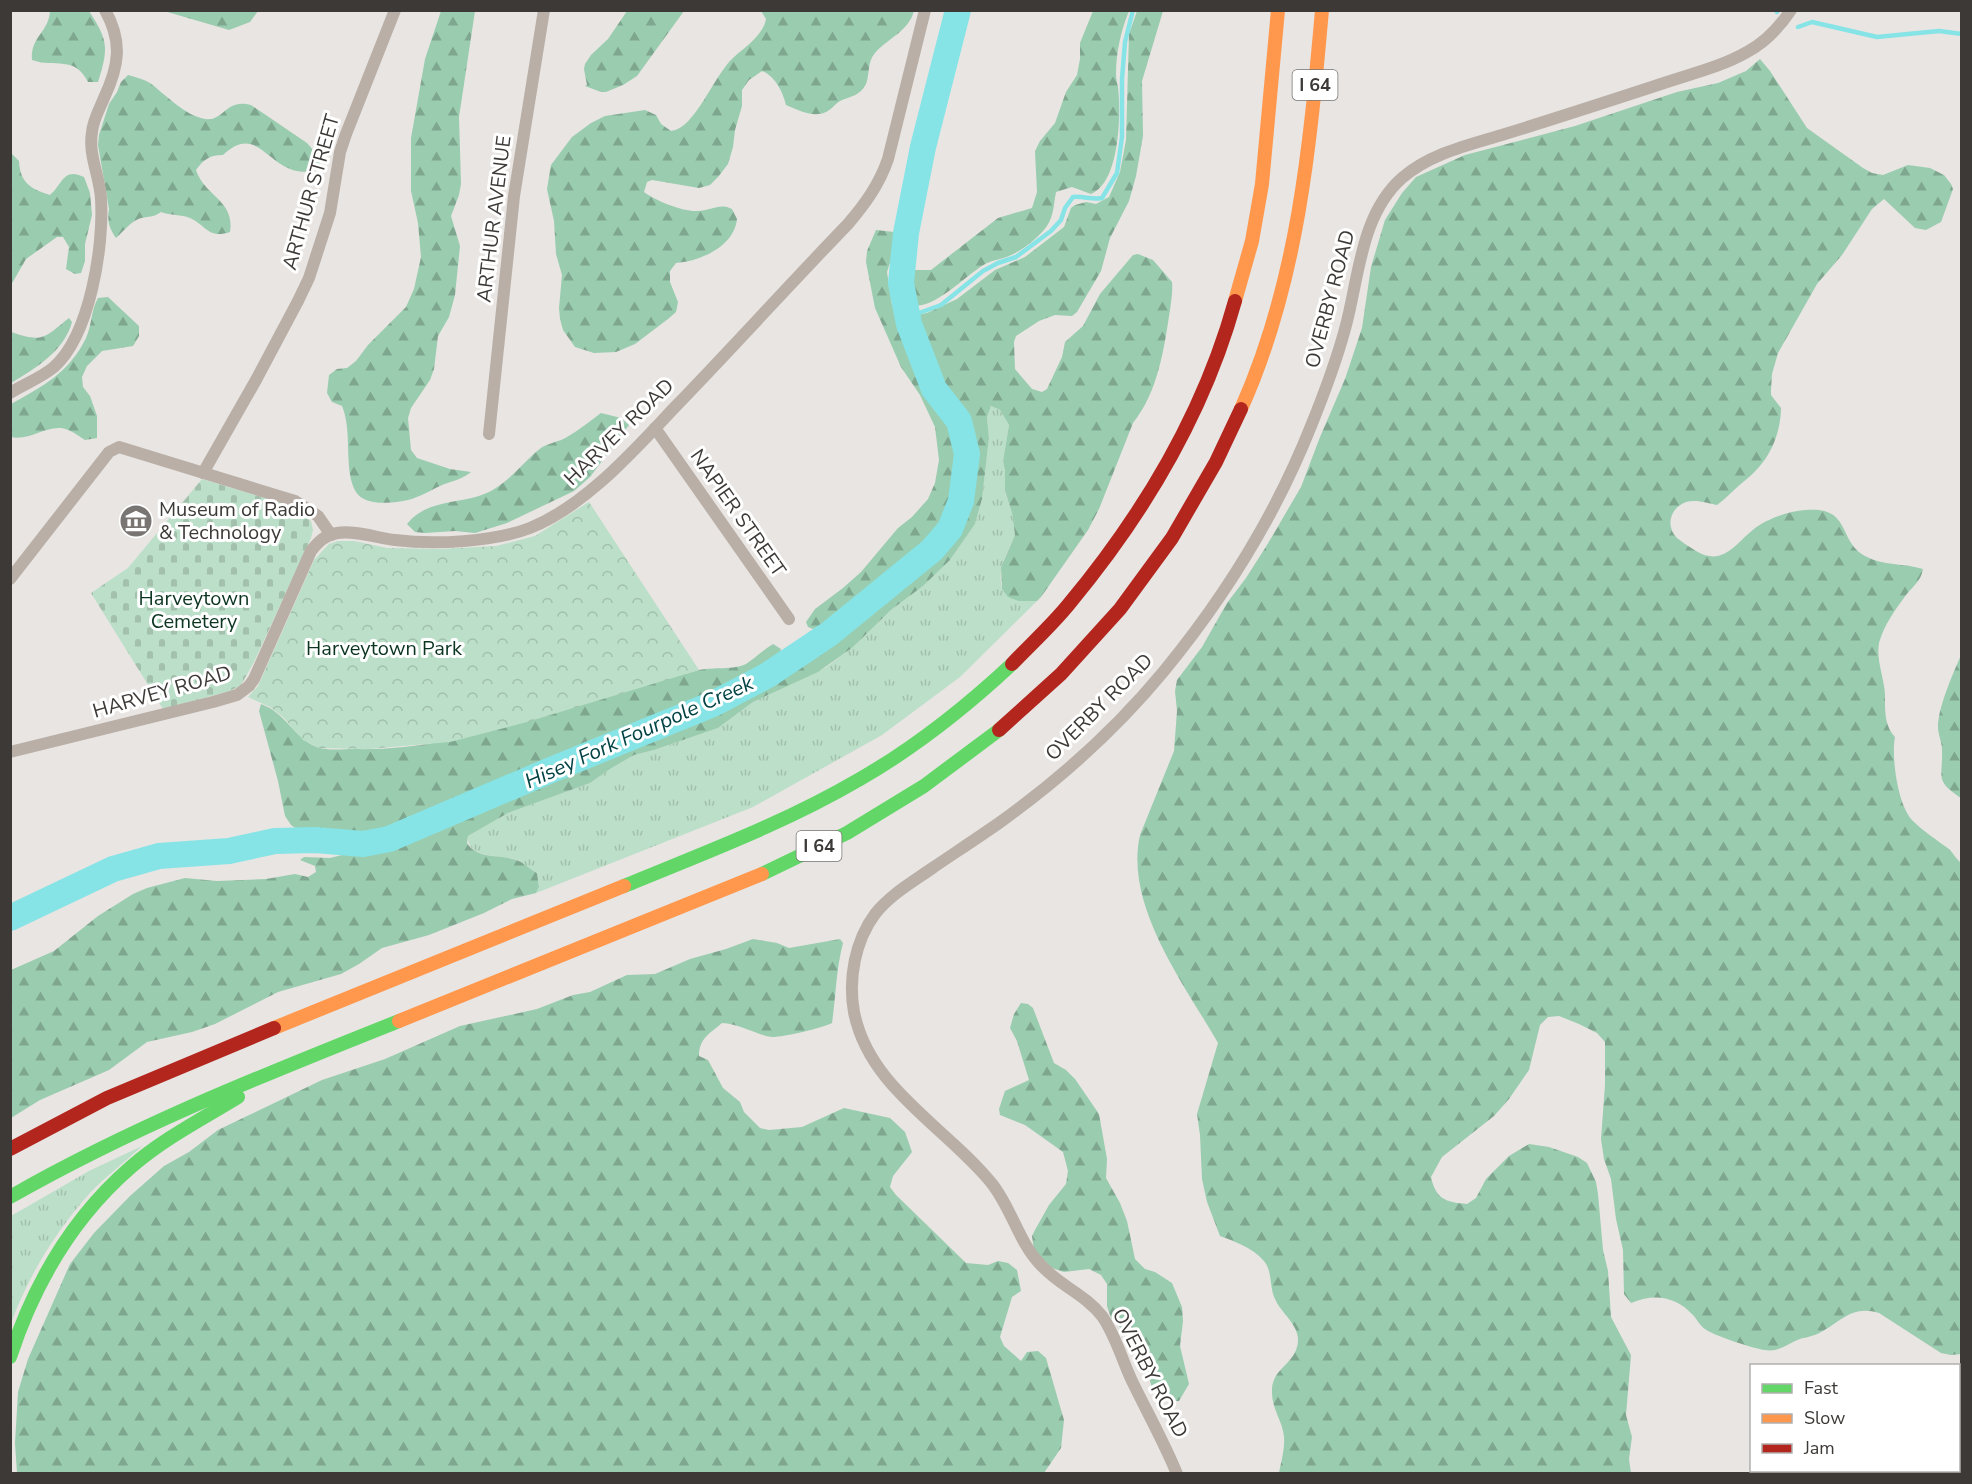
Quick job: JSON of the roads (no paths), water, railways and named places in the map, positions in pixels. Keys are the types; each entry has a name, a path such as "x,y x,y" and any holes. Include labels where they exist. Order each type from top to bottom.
{"highway":[{"name":"I 64","path":"10,1149 107,1098 173,1069 788,817 876,770 962,708 1004,673 1041,637 1077,596 1134,522 1166,469 1211,375 1228,326 1253,238 1265,155 1278,10"},
{"name":"I 64","path":"10,1197 52,1172 145,1125 703,898 844,835 934,778 998,731 1036,698 1074,662 1111,621 1144,579 1180,528 1225,446 1265,348 1294,247 1308,159 1322,10"},
{"path":"10,1358 26,1311 53,1257 87,1211 108,1188 132,1167 180,1132 286,1066"}],"street":[{"path":"10,393 43,375 63,357 81,328 87,306 96,267 102,219 101,198 91,146 92,132 111,84 118,54 116,38 105,10"},
{"name":"ARTHUR STREET","path":"203,473 256,380 309,278 330,213 340,152 395,10"},
{"name":"ARTHUR AVENUE","path":"489,434 514,196 544,10"},
{"name":"HARVEY ROAD","path":"10,752 213,702 243,691 254,679 311,551 321,540 331,535 345,533 418,542 482,539 513,534 549,519 583,496 610,473 655,428 848,224 870,197 888,159 925,10"},
{"name":"OVERBY ROAD","path":"1177,1473 1131,1378 1115,1339 1100,1312 1036,1261 1027,1248 1003,1199 993,1185 967,1156 900,1093 874,1060 864,1041 853,1006 854,969 864,933 875,915 902,889 1004,820 1101,738 1147,692 1189,639 1249,549 1294,464 1335,363 1369,231 1384,198 1397,183 1413,170 1444,153 1569,115 1732,60 1773,34 1791,10"},
{"name":"NAPIER STREET","path":"655,428 789,619"},
{"path":"10,579 114,448 125,448 295,501 318,516 331,535"}],"waterway":[{"name":"Hisey Fork Fourpole Creek","path":"10,918 113,869 159,856 229,851 275,841 315,840 363,844 389,839 713,704 768,675 829,634 932,550 950,529 961,501 967,454 959,421 934,389 909,324 901,283 906,233 923,147 958,10"},
{"path":"908,317 941,305 983,271 1016,257 1051,231 1061,220 1065,208 1073,197 1102,198 1117,173 1122,137 1122,79 1125,42 1133,10"},
{"path":"1798,27 1812,22 1877,37 1939,31 1962,34"}],"place":[{"name":"Museum of Radio & Technology","path":"136,521"}],"park label":[{"name":"Harveytown Cemetery","path":"194,610"},
{"name":"Harveytown Park","path":"384,648"}]}
